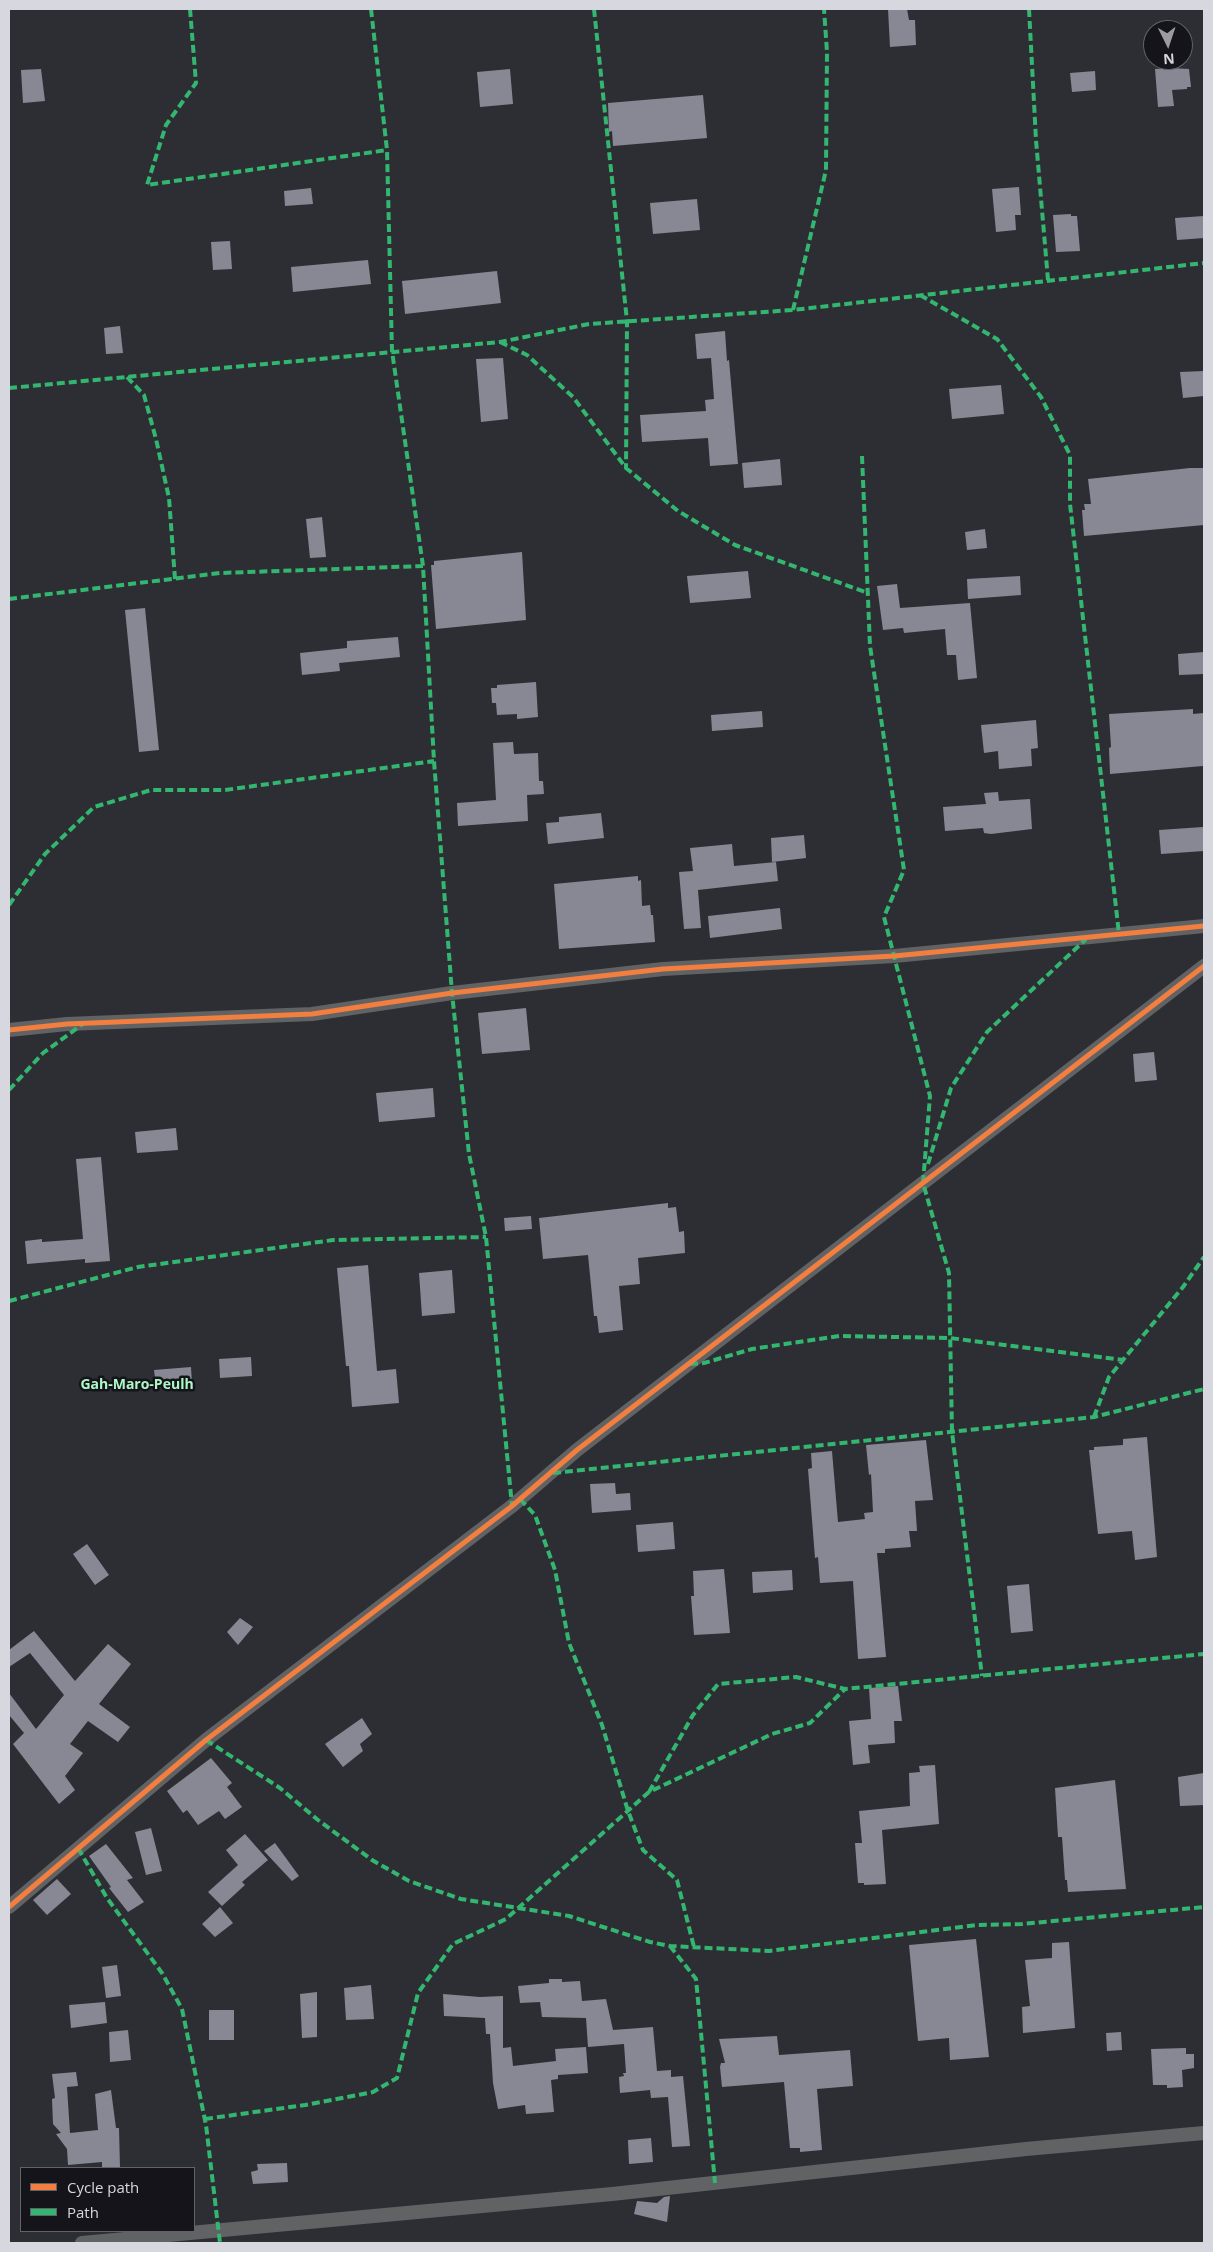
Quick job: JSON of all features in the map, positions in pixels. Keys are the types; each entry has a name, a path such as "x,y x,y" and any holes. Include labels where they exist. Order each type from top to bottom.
{"street":[{"path":"9,1030 67,1024 312,1014 452,993 663,969 894,956 1204,926"},
{"path":"9,1906 206,1740 512,1506 577,1450 1204,966"},
{"path":"82,2243 612,2194 1026,2149 1204,2133"}],"building":[{"path":"888,9 907,9 909,20 915,20 916,45 890,47"},
{"path":"41,69 45,101 23,103 21,70"},
{"path":"510,69 513,104 480,107 477,72"},
{"path":"1155,70 1189,70 1191,87 1172,90 1174,106 1158,107"},
{"path":"1095,71 1096,90 1072,92 1070,73"},
{"path":"703,95 707,138 613,146 612,131 609,132 608,103"},
{"path":"1019,187 1021,215 1015,215 1016,230 996,232 992,189"},
{"path":"311,188 313,204 285,206 284,191"},
{"path":"697,199 700,230 653,234 650,203"},
{"path":"1071,214 1071,216 1077,216 1080,251 1056,252 1053,215"},
{"path":"1204,216 1204,238 1177,240 1175,218"},
{"path":"230,241 232,269 213,270 211,242"},
{"path":"368,260 371,284 293,292 291,267"},
{"path":"497,271 501,303 405,314 402,281"},
{"path":"120,326 123,353 106,354 104,328"},
{"path":"725,331 738,464 710,466 708,438 642,442 640,415 706,411 705,400 714,399 711,358 697,359 695,334"},
{"path":"503,358 508,419 481,422 476,359"},
{"path":"1204,371 1204,396 1183,398 1180,372"},
{"path":"1001,385 1004,414 952,419 949,389"},
{"path":"780,459 782,485 744,488 742,463"},
{"path":"1204,468 1204,525 1084,536 1082,510 1085,510 1084,504 1091,504 1088,479"},
{"path":"322,517 326,557 310,558 306,519"},
{"path":"985,529 987,548 967,550 965,532"},
{"path":"522,552 526,620 436,629 431,565 434,565 434,561"},
{"path":"748,571 751,598 690,603 687,576"},
{"path":"1020,576 1021,595 968,599 967,579"},
{"path":"897,584 900,608 970,603 977,678 958,680 956,655 947,655 945,629 904,633 903,628 883,630 877,586"},
{"path":"145,608 159,750 139,752 125,610"},
{"path":"398,637 400,657 339,663 340,671 302,675 300,653 347,648 347,641"},
{"path":"1204,652 1204,674 1179,675 1178,654"},
{"path":"536,682 538,717 517,719 517,714 497,715 496,703 492,703 491,688 497,688 497,685"},
{"path":"1193,709 1193,714 1204,713 1203,766 1110,774 1109,714"},
{"path":"762,711 763,727 712,731 711,715"},
{"path":"1036,720 1038,748 1031,749 1032,766 999,769 998,751 984,753 981,725"},
{"path":"513,742 514,754 538,753 539,781 543,781 544,794 527,795 528,821 458,826 457,803 496,800 493,743"},
{"path":"998,792 999,801 1030,799 1032,829 991,834 984,833 983,828 945,831 943,807 986,804 984,793"},
{"path":"601,813 604,838 548,844 546,823 559,822 559,817"},
{"path":"1203,827 1204,851 1161,854 1159,830"},
{"path":"804,835 806,858 772,862 771,838"},
{"path":"732,844 734,866 776,862 778,881 698,890 701,928 684,929 679,872 693,871 690,848"},
{"path":"638,876 638,881 641,880 642,906 650,905 651,915 653,915 655,942 559,949 554,884"},
{"path":"780,908 782,929 710,938 708,916"},
{"path":"526,1008 530,1050 482,1054 478,1013"},
{"path":"1154,1052 1157,1080 1135,1082 1133,1054"},
{"path":"433,1088 435,1117 379,1122 376,1093"},
{"path":"176,1128 178,1150 137,1153 135,1132"},
{"path":"101,1157 110,1261 85,1263 85,1259 27,1264 25,1241 42,1239 42,1242 83,1239 76,1159"},
{"path":"668,1203 668,1208 676,1207 679,1232 684,1231 685,1253 638,1258 640,1284 619,1286 623,1330 599,1333 597,1316 594,1316 588,1255 543,1259 539,1218"},
{"path":"531,1216 532,1229 505,1231 504,1218"},
{"path":"368,1265 377,1371 396,1369 399,1403 352,1407 349,1366 346,1366 337,1268"},
{"path":"452,1270 455,1313 422,1316 419,1273"},
{"path":"251,1357 252,1376 220,1378 219,1359"},
{"path":"191,1367 192,1383 156,1386 154,1370"},
{"path":"1147,1437 1157,1557 1135,1560 1132,1531 1098,1534 1089,1450 1094,1450 1094,1447 1123,1445 1123,1439"},
{"path":"926,1440 933,1500 915,1501 917,1531 909,1531 911,1547 885,1549 885,1553 877,1553 886,1657 858,1659 853,1581 820,1583 818,1557 815,1558 808,1469 812,1468 811,1453 832,1451 838,1522 865,1519 864,1513 873,1512 871,1474 869,1475 866,1445"},
{"path":"615,1483 616,1494 630,1493 631,1510 592,1513 590,1484"},
{"path":"673,1522 675,1549 638,1552 636,1525"},
{"path":"87,1544 109,1575 95,1585 73,1554"},
{"path":"724,1569 730,1633 694,1635 691,1596 694,1596 693,1571"},
{"path":"792,1570 793,1590 753,1593 752,1572"},
{"path":"1029,1584 1033,1631 1011,1633 1007,1586"},
{"path":"240,1618 253,1627 238,1645 227,1632"},
{"path":"34,1631 75,1681 108,1644 131,1664 99,1704 130,1727 118,1742 88,1721 70,1744 83,1753 65,1776 75,1790 59,1804 13,1744 24,1733 9,1715 9,1693 36,1729 64,1695 30,1653 9,1667 9,1650"},
{"path":"898,1686 902,1721 894,1721 895,1743 868,1745 870,1763 853,1765 849,1721 871,1719 869,1688"},
{"path":"362,1718 372,1734 360,1744 363,1751 343,1767 325,1744"},
{"path":"211,1758 232,1783 227,1787 242,1807 225,1819 219,1811 198,1825 187,1810 183,1813 167,1791"},
{"path":"935,1765 939,1824 882,1830 886,1884 864,1885 864,1883 858,1883 855,1843 862,1843 859,1811 910,1806 909,1773 920,1772 919,1766"},
{"path":"1204,1773 1204,1805 1180,1806 1178,1777"},
{"path":"1115,1780 1126,1889 1068,1892 1067,1880 1065,1880 1062,1837 1058,1837 1055,1788"},
{"path":"151,1828 162,1871 146,1875 135,1832"},
{"path":"245,1834 268,1860 242,1882 245,1885 222,1906 208,1892 238,1865 226,1850"},
{"path":"275,1843 299,1876 292,1881 264,1851"},
{"path":"106,1844 133,1878 127,1880 144,1902 128,1912 109,1888 111,1887 89,1856"},
{"path":"57,1879 71,1894 47,1915 33,1900"},
{"path":"220,1907 233,1923 215,1937 202,1924"},
{"path":"976,1939 989,2057 950,2060 949,2038 918,2041 909,1945"},
{"path":"1069,1942 1075,2028 1023,2033 1022,2007 1030,2006 1025,1960 1052,1958 1052,1943"},
{"path":"117,1965 121,1996 106,1998 102,1967"},
{"path":"549,1979 562,1979 562,1982 580,1981 582,2001 606,1999 613,2030 653,2027 657,2071 671,2070 671,2077 683,2076 690,2146 672,2147 668,2097 651,2098 650,2090 620,2093 619,2077 624,2076 623,2073 626,2073 624,2044 588,2047 586,2018 542,2017 540,2002 520,2003 518,1986 549,1983"},
{"path":"371,1985 374,2019 346,2020 344,1988"},
{"path":"317,1992 317,2037 302,2038 300,1994"},
{"path":"443,1994 480,1997 503,1996 503,2048 511,2047 513,2066 556,2061 555,2049 586,2047 588,2073 558,2075 558,2079 551,2080 554,2112 526,2114 525,2105 498,2109 493,2083 490,2034 486,2034 485,2018 444,2016"},
{"path":"105,2002 107,2023 71,2028 69,2005"},
{"path":"209,2010 234,2010 234,2040 209,2040"},
{"path":"128,2030 131,2060 110,2062 109,2032"},
{"path":"1121,2032 1122,2050 1107,2051 1106,2033"},
{"path":"777,2036 779,2055 850,2050 853,2086 817,2089 822,2150 800,2152 800,2148 790,2148 784,2082 722,2087 720,2067 721,2063 725,2063 719,2039"},
{"path":"1186,2048 1186,2054 1194,2054 1194,2068 1182,2070 1183,2087 1167,2088 1167,2085 1153,2085 1151,2049"},
{"path":"76,2072 78,2086 67,2087 70,2133 98,2130 95,2094 111,2090 116,2128 119,2128 120,2167 102,2167 102,2162 68,2165 67,2149 56,2134 61,2133 53,2124 52,2099 55,2098 52,2074"},
{"path":"651,2138 653,2162 629,2164 628,2140"},
{"path":"287,2163 288,2182 253,2184 251,2172 258,2170 257,2164"},
{"path":"670,2196 667,2222 634,2214 637,2201 657,2203 664,2197"}],"marked path":[{"path":"190,9 196,83 166,125 147,185 387,150"},
{"path":"371,9 387,150 392,351 423,566 434,761 452,993 469,1154 486,1237 512,1506"},
{"path":"594,9 627,321 626,468"},
{"path":"793,310 826,170 827,52 824,9"},
{"path":"1029,9 1036,140 1048,280"},
{"path":"9,388 500,342 589,324 793,310 1204,263"},
{"path":"920,295 997,339 1041,397 1070,455 1070,504 1119,934"},
{"path":"500,342 527,355 573,397 626,468 678,511 735,545 868,593"},
{"path":"127,377 144,395 156,439 169,498 175,579"},
{"path":"862,456 870,646 904,870 884,917 930,1096 923,1183 949,1273 952,1432 982,1676"},
{"path":"9,599 220,573 423,566"},
{"path":"9,905 45,854 94,807 151,790 225,790 434,761"},
{"path":"928,1164 951,1088 987,1032 1086,939"},
{"path":"9,1090 43,1053 83,1024"},
{"path":"9,1301 138,1267 333,1240 486,1237"},
{"path":"1094,1417 1109,1377 1183,1287 1204,1257"},
{"path":"690,1364 704,1363 752,1349 839,1336 950,1338 1123,1360"},
{"path":"553,1473 1094,1417 1204,1389"},
{"path":"520,1499 535,1515 555,1570 569,1643 602,1725 628,1811 643,1850 677,1880 694,1947"},
{"path":"649,1792 693,1715 718,1684 796,1677 845,1689 1204,1654"},
{"path":"205,2119 305,2105 373,2092 397,2078 418,1993 453,1944 506,1919 649,1792 772,1734 810,1723 845,1689"},
{"path":"206,1740 280,1788 318,1820 372,1860 409,1881 461,1899 569,1916 650,1942 670,1946 769,1951 977,1925 1022,1924 1204,1907"},
{"path":"78,1848 107,1898 162,1973 182,2009 206,2125 220,2243"},
{"path":"670,1946 696,1979 715,2183"}],"cycle path":[{"path":"9,1030 67,1024 312,1014 452,993 663,969 894,956 1204,926"},
{"path":"9,1907 206,1740 512,1506 577,1450 1204,966"}],"district":[{"name":"Gah-Maro-Peulh","path":"137,1385"}]}
